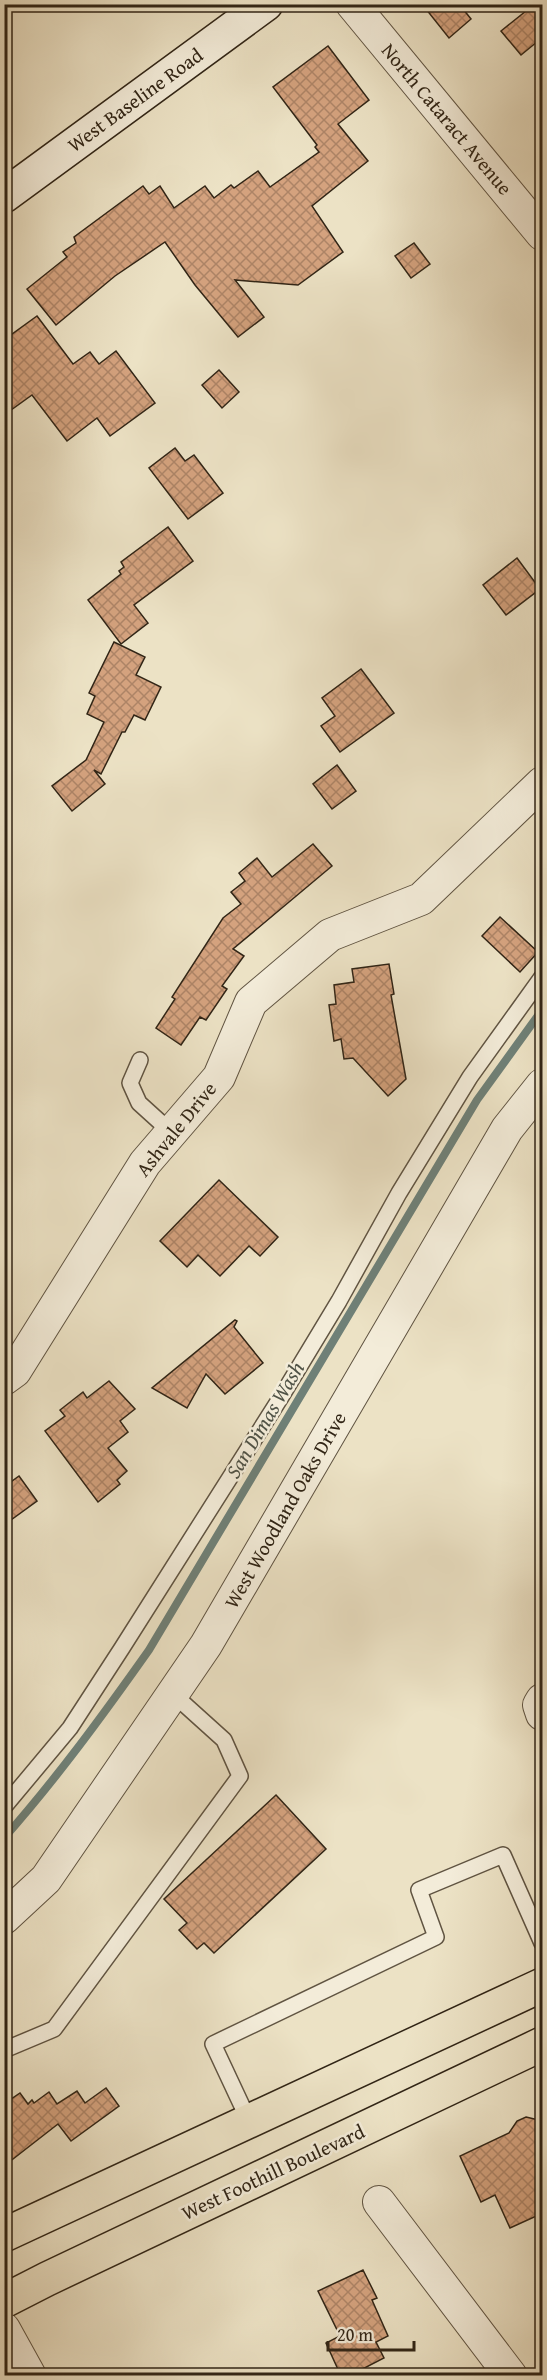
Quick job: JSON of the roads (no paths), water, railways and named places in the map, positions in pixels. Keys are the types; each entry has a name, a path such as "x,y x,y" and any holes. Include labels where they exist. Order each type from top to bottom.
{"main road":[{"name":"West Baseline Road","path":"4,196 266,4"},
{"path":"4,2235 543,1985"},
{"name":"West Foothill Boulevard","path":"4,2301 543,2044"}],"street":[{"name":"North Cataract Avenue","path":"352,4 543,234"},
{"name":"Ashvale Drive","path":"4,1379 15,1371 145,1163 219,1077 251,1002 330,935 421,899 543,783"},
{"name":"West Woodland Oaks Drive","path":"4,1918 46,1879 212,1635 507,1129 543,1085"},
{"path":"543,1700 538,1706 543,1714"},
{"path":"379,2202 502,2373"},
{"path":"4,2330 30,2376"}],"lane":[{"path":"4,1808 70,1728 122,1648 339,1301 399,1193 470,1077 543,977"},
{"path":"141,1060 130,1083 139,1103 171,1132"},
{"path":"4,2050 54,2029 240,1776 224,1740 173,1694"},
{"path":"249,2121 213,2044 436,1936 419,1890 503,1856 543,1943"}],"waterway":[{"name":"San Dimas Wash","path":"4,1838 79,1746 149,1650 477,1100 542,1010"}]}
